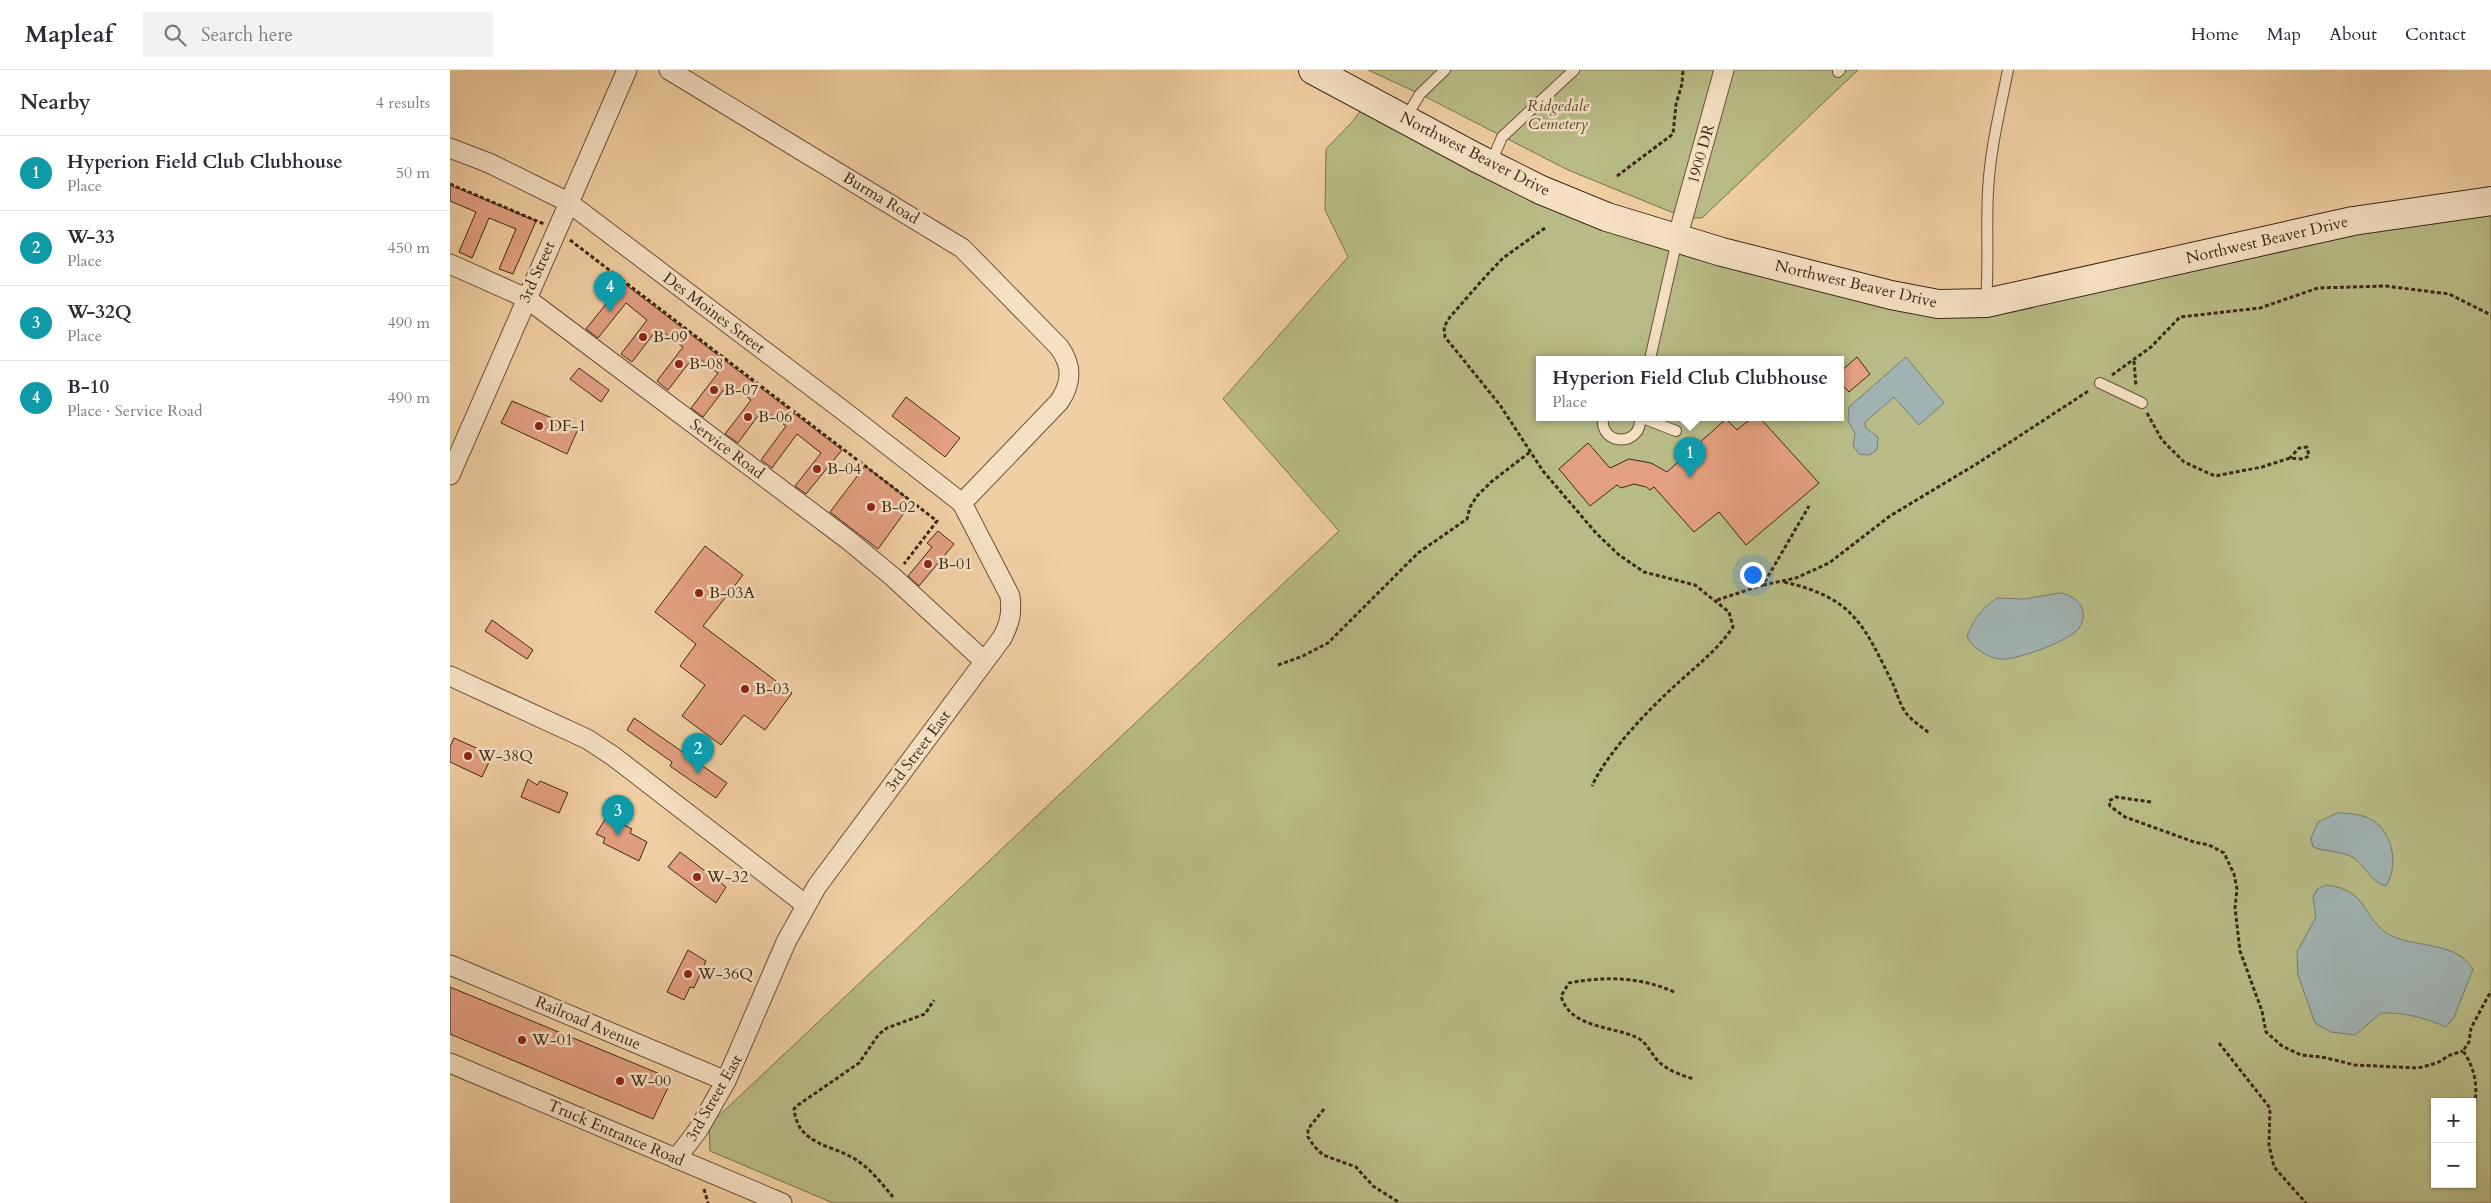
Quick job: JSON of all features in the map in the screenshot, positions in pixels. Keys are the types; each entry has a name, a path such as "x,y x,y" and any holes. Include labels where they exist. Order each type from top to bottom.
{"main road":[{"name":"Northwest Beaver Drive","path":"1319,71 1475,157 1491,163 1541,190 1607,217 1677,239 1892,295 1938,304 1986,303 2353,221 2491,201"}],"street":[{"name":"3rd Street","path":"450,476 556,229 627,70"},
{"name":"Burma Road","path":"669,70 962,248 1059,347 1067,359 1071,373 1068,389 1059,402 962,503"},
{"name":"1900 DR","path":"1677,239 1724,70"},
{"name":"Des Moines Street","path":"450,148 489,163 568,202 962,503"},
{"name":"Service Road","path":"450,264 526,298 847,539 893,577 984,661"},
{"name":"3rd Street East","path":"676,1159 698,1130 726,1081 786,942 817,886 1010,624 1012,610 1010,596 962,503"},
{"path":"450,676 587,740 613,756 806,905"},
{"name":"Railroad Avenue","path":"450,965 726,1081"},
{"name":"Truck Entrance Road","path":"450,1063 782,1203"}],"lane":[{"path":"1405,119 1420,94 1445,70"},
{"path":"1491,163 1502,138 1540,99 1574,70"},
{"path":"1986,303 1989,272 1986,231 1988,188 1998,119 2008,70"},
{"path":"1651,356 1677,239"},
{"path":"2100,384 2142,403"},
{"path":"1603,421 1607,434 1614,439 1622,440 1630,438 1637,433 1639,421"},
{"path":"1650,421 1676,431"}],"path":[{"path":"1617,176 1673,134 1676,104 1682,84 1683,70"},
{"path":"450,184 556,229 937,521 893,577"},
{"path":"1545,228 1503,258 1444,327 1445,338 1500,404 1543,471 1596,533 1619,555 1644,572 1695,585 1729,612 1733,627 1724,641 1668,691 1609,757 1592,786"},
{"path":"2134,361 2136,386 2142,403 2162,440 2184,462 2214,476 2262,467 2290,458 2303,459 2309,456 2307,447 2298,448 2290,458"},
{"path":"1278,665 1304,656 1328,642 1418,553 1467,519 1470,507 1477,496 1491,482 1530,452"},
{"path":"1716,600 1763,585 1808,506"},
{"path":"1781,582 1804,586 1848,608 1868,634 1906,713 1929,733"},
{"path":"2151,802 2116,797 2109,800 2110,806 2125,817 2194,842 2209,845 2224,853 2234,874 2237,889 2235,908 2240,951 2262,1012 2266,1032 2282,1046 2301,1055 2322,1057 2355,1065 2418,1068 2437,1063 2450,1054 2463,1051 2469,1042 2472,1028 2491,991"},
{"path":"1674,992 1663,987 1631,979 1599,979 1569,983 1561,996 1563,1003 1589,1024 1636,1037 1647,1045 1660,1063 1681,1075 1694,1079"},
{"path":"893,1197 856,1160 804,1135 796,1122 794,1109 859,1063 879,1034 887,1028 925,1014 934,1000"},
{"path":"2218,1043 2270,1108 2270,1145 2274,1167 2306,1203"},
{"path":"2463,1051 2471,1062 2476,1101"},
{"path":"1324,1109 1308,1130 1308,1137 1314,1146 1322,1155 1356,1166 1373,1186 1400,1203"},
{"path":"704,1189 708,1203"}],"green space":[{"name":"Ridgedale Cemetery","path":"1368,70 1858,70 1702,218 1686,218 1568,170 1420,94"},
{"path":"1365,105 1538,196 1917,307 2134,276 2491,208 2491,1203 833,1203 710,1151 709,1125 1339,531 1223,399 1348,257 1325,210 1326,149 1352,122"}],"shaded area":[{"path":"1906,357 1944,403 1919,425 1894,397 1865,422 1866,428 1878,437 1877,450 1869,455 1859,454 1853,446 1855,433 1848,421 1849,407"},
{"path":"2059,593 2071,596 2076,600 2080,604 2083,616 2079,628 2074,633 2056,643 2022,656 2000,659 1983,653 1967,636 1979,615 1997,598 2024,599"},
{"path":"2337,813 2366,817 2375,822 2386,835 2390,843 2393,861 2390,878 2386,886 2372,878 2354,858 2345,854 2313,847 2311,838 2318,822"},
{"path":"2326,885 2340,888 2358,899 2374,921 2390,935 2456,953 2473,969 2454,1017 2446,1027 2414,1016 2389,1013 2381,1013 2355,1035 2331,1032 2315,1023 2298,975 2297,952 2316,917 2313,897 2317,889"}],"building":[{"path":"450,185 536,221 513,274 499,269 516,229 489,218 472,258 459,252 476,212 450,201"},
{"path":"617,278 842,450 806,494 795,486 821,453 797,434 772,468 761,460 786,426 763,409 738,443 725,434 751,400 729,383 703,417 691,408 718,373 695,355 668,390 657,381 683,347 658,328 632,362 621,354 647,320 626,303 598,338 586,329 614,294 608,289"},
{"path":"1857,357 1870,374 1849,392 1844,386 1844,368"},
{"path":"579,368 609,390 601,402 570,379"},
{"path":"906,397 960,438 945,457 892,416"},
{"name":"DF-1","path":"512,401 578,429 567,454 501,423"},
{"path":"1724,421 1728,421 1737,430 1748,421 1763,421 1819,483 1746,545 1719,512 1694,532 1654,487 1650,490 1634,484 1621,488 1617,485 1590,506 1559,469 1588,443 1610,468 1629,459 1651,463 1667,472"},
{"name":"B-02","path":"865,466 912,502 878,549 830,512"},
{"name":"B-01","path":"938,531 954,544 919,586 908,576 932,547 927,543"},
{"name":"B-03","path":"705,546 743,575 703,626 792,693 765,730 744,715 721,745 682,716 705,685 680,666 696,644 655,612"},
{"path":"492,620 533,650 527,659 485,631"},
{"path":"634,718 727,783 716,798 670,766 672,762 627,730"},
{"name":"W-38Q","path":"454,738 483,751 482,754 491,758 482,777 450,762 450,747"},
{"path":"528,779 537,785 540,781 568,793 559,813 521,797"},
{"path":"609,813 622,819 620,823 632,829 630,833 647,842 639,861 603,843 605,838 596,834"},
{"name":"W-32","path":"680,852 726,887 716,903 668,867"},
{"name":"W-36Q","path":"688,950 706,961 694,988 690,987 684,1000 667,992"},
{"path":"450,987 672,1079 653,1119 450,1034"}],"place":[{"name":"B-10","path":"610,312"},
{"name":"B-09","path":"643,337"},
{"name":"B-08","path":"679,364"},
{"name":"B-07","path":"714,390"},
{"name":"B-06","path":"748,417"},
{"name":"DF-1","path":"539,426"},
{"name":"B-04","path":"817,469"},
{"name":"Hyperion Field Club Clubhouse","path":"1690,478"},
{"name":"B-02","path":"871,507"},
{"name":"B-01","path":"928,564"},
{"name":"B-03A","path":"699,593"},
{"name":"B-03","path":"745,689"},
{"name":"W-38Q","path":"468,756"},
{"name":"W-33","path":"698,774"},
{"name":"W-32Q","path":"618,836"},
{"name":"W-32","path":"697,877"},
{"name":"W-36Q","path":"688,974"},
{"name":"W-01","path":"522,1040"},
{"name":"W-00","path":"620,1081"}]}
